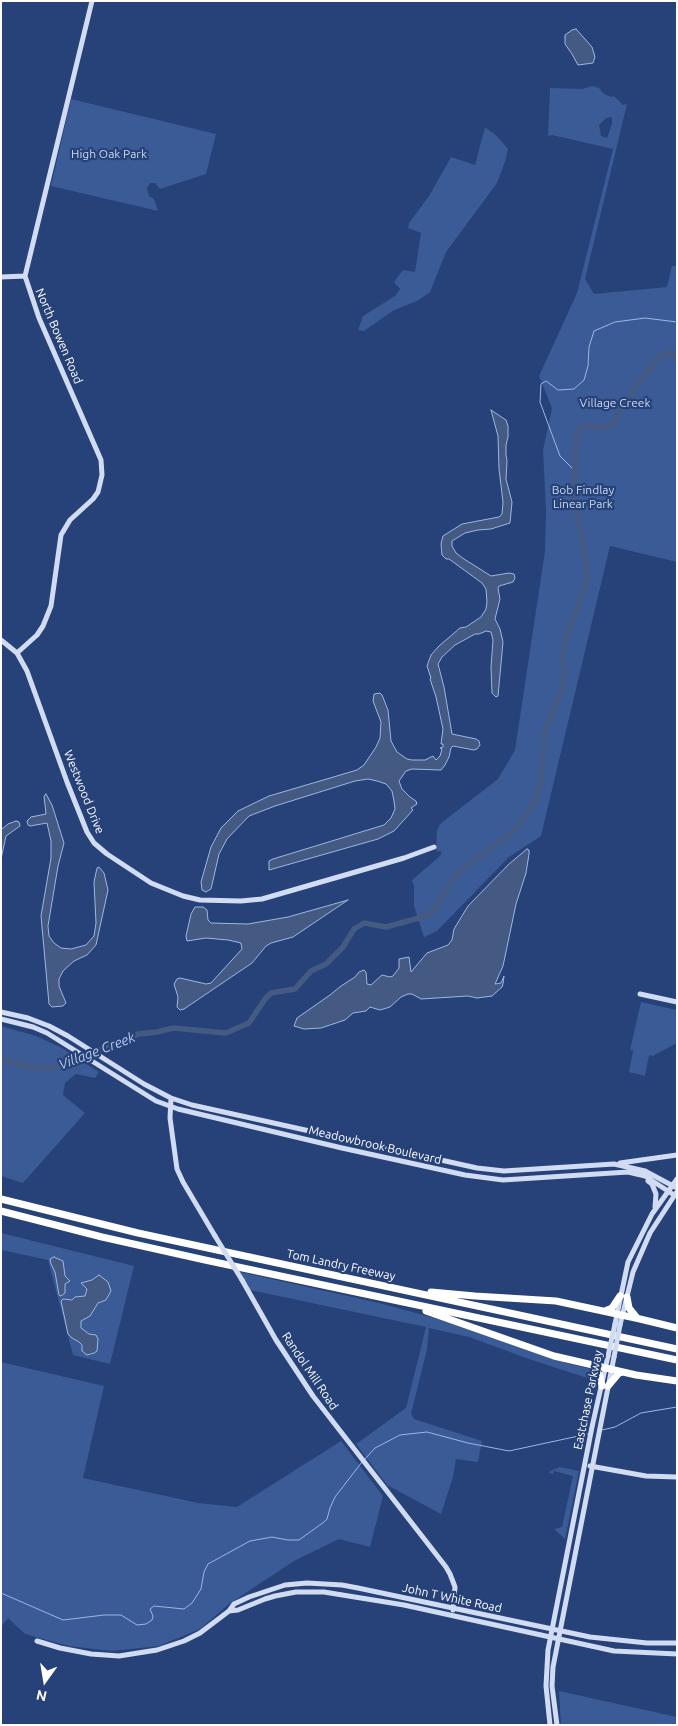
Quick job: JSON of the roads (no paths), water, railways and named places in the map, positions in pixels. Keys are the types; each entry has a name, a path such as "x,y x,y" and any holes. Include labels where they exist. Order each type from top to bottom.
{"highway":[{"name":"Tom Landry Freeway","path":"1,1198 138,1233 677,1348"},
{"name":"Tom Landry Freeway","path":"1,1211 102,1237 677,1360"},
{"path":"396,1288 556,1302 620,1314 677,1328"},
{"path":"604,1311 612,1308 623,1296 637,1318"},
{"path":"393,1299 488,1331 554,1356 608,1369 677,1381"},
{"path":"592,1365 605,1386 618,1373 623,1372"}],"street":[{"name":"North Bowen Road","path":"17,652 37,635 44,626 51,606 60,535 70,520 98,492 102,475 101,460 39,318 24,276 92,1"},
{"path":"1,277 24,276"},
{"name":"Westwood Drive","path":"1,640 17,652 27,670 87,832 96,846 152,883 183,896 200,900 241,901 262,899 404,858 434,847"},
{"path":"640,994 677,1002"},
{"path":"1,1012 28,1018 49,1026 75,1040 144,1084 174,1099"},
{"name":"Meadowbrook Boulevard","path":"1,1019 34,1027 47,1033 156,1100 173,1107 465,1175 496,1180 628,1172 642,1176 668,1191"},
{"name":"Meadowbrook Boulevard","path":"174,1099 400,1152 496,1170 614,1164 646,1171 675,1190"},
{"name":"Randol Mill Road","path":"174,1099 171,1120 177,1169 183,1182 291,1364 318,1403 446,1567 455,1587 452,1616"},
{"path":"156,1100 165,1109 171,1120"},
{"path":"313,1141 316,1132"},
{"path":"398,1160 400,1152"},
{"path":"614,1164 677,1155"},
{"path":"496,1170 496,1180"},
{"path":"642,1176 652,1184 656,1194 656,1204 652,1214"},
{"name":"Eastchase Parkway","path":"623,1296 650,1234 675,1190 677,1179"},
{"name":"Eastchase Parkway","path":"558,1639 578,1546 608,1369 620,1314 625,1273 630,1257 652,1214 668,1191 675,1190"},
{"path":"636,1244 636,1257 639,1260"},
{"path":"630,1257 633,1260 633,1272"},
{"name":"Eastchase Parkway","path":"551,1638 594,1416 605,1386"},
{"path":"585,1465 639,1475 677,1477"},
{"path":"570,1544 578,1546"},
{"name":"John T White Road","path":"37,1641 91,1654 119,1656 157,1650 184,1641 200,1633 229,1611 234,1604 256,1594 285,1586 307,1583 342,1585 615,1641 655,1644 677,1643"},
{"name":"John T White Road","path":"229,1611 238,1610 275,1596 296,1592 324,1592 404,1605 614,1651 677,1654"},
{"path":"550,1725 546,1676 551,1638"},
{"path":"557,1725 552,1686 558,1639"}],"waterway":[{"path":"574,470 560,456 540,402 541,384 546,381 558,390 574,389 584,380 588,366 589,347 594,331 615,322 645,318 677,322"},
{"name":"Village Creek","path":"1,1059 33,1068 52,1068 66,1061 122,1042 138,1034 173,1028 226,1033 249,1023 271,993 295,989 311,971 326,964 343,947 354,929 364,923 386,927 426,916 434,910 460,871 511,833 524,818 535,800 541,779 545,731 561,692 565,671 562,658 566,638 586,584 587,571 579,521 574,505 576,437 582,427 589,425 605,428 613,424 622,406 657,359 668,352 677,359"},
{"path":"602,1430 615,1427 641,1413 677,1407"},
{"path":"365,1459 375,1448 400,1435 427,1432 509,1451 588,1434"},
{"path":"1,1593 63,1620 121,1615 137,1625 146,1624 152,1620 153,1616 150,1609 154,1606 184,1609 192,1603 201,1589 204,1572 208,1564 250,1541 272,1537 299,1540 324,1522 327,1519 335,1497 362,1462"}],"park label":[{"name":"High Oak Park","path":"109,154"},
{"name":"Bob Findlay Linear Park","path":"583,497"}]}
